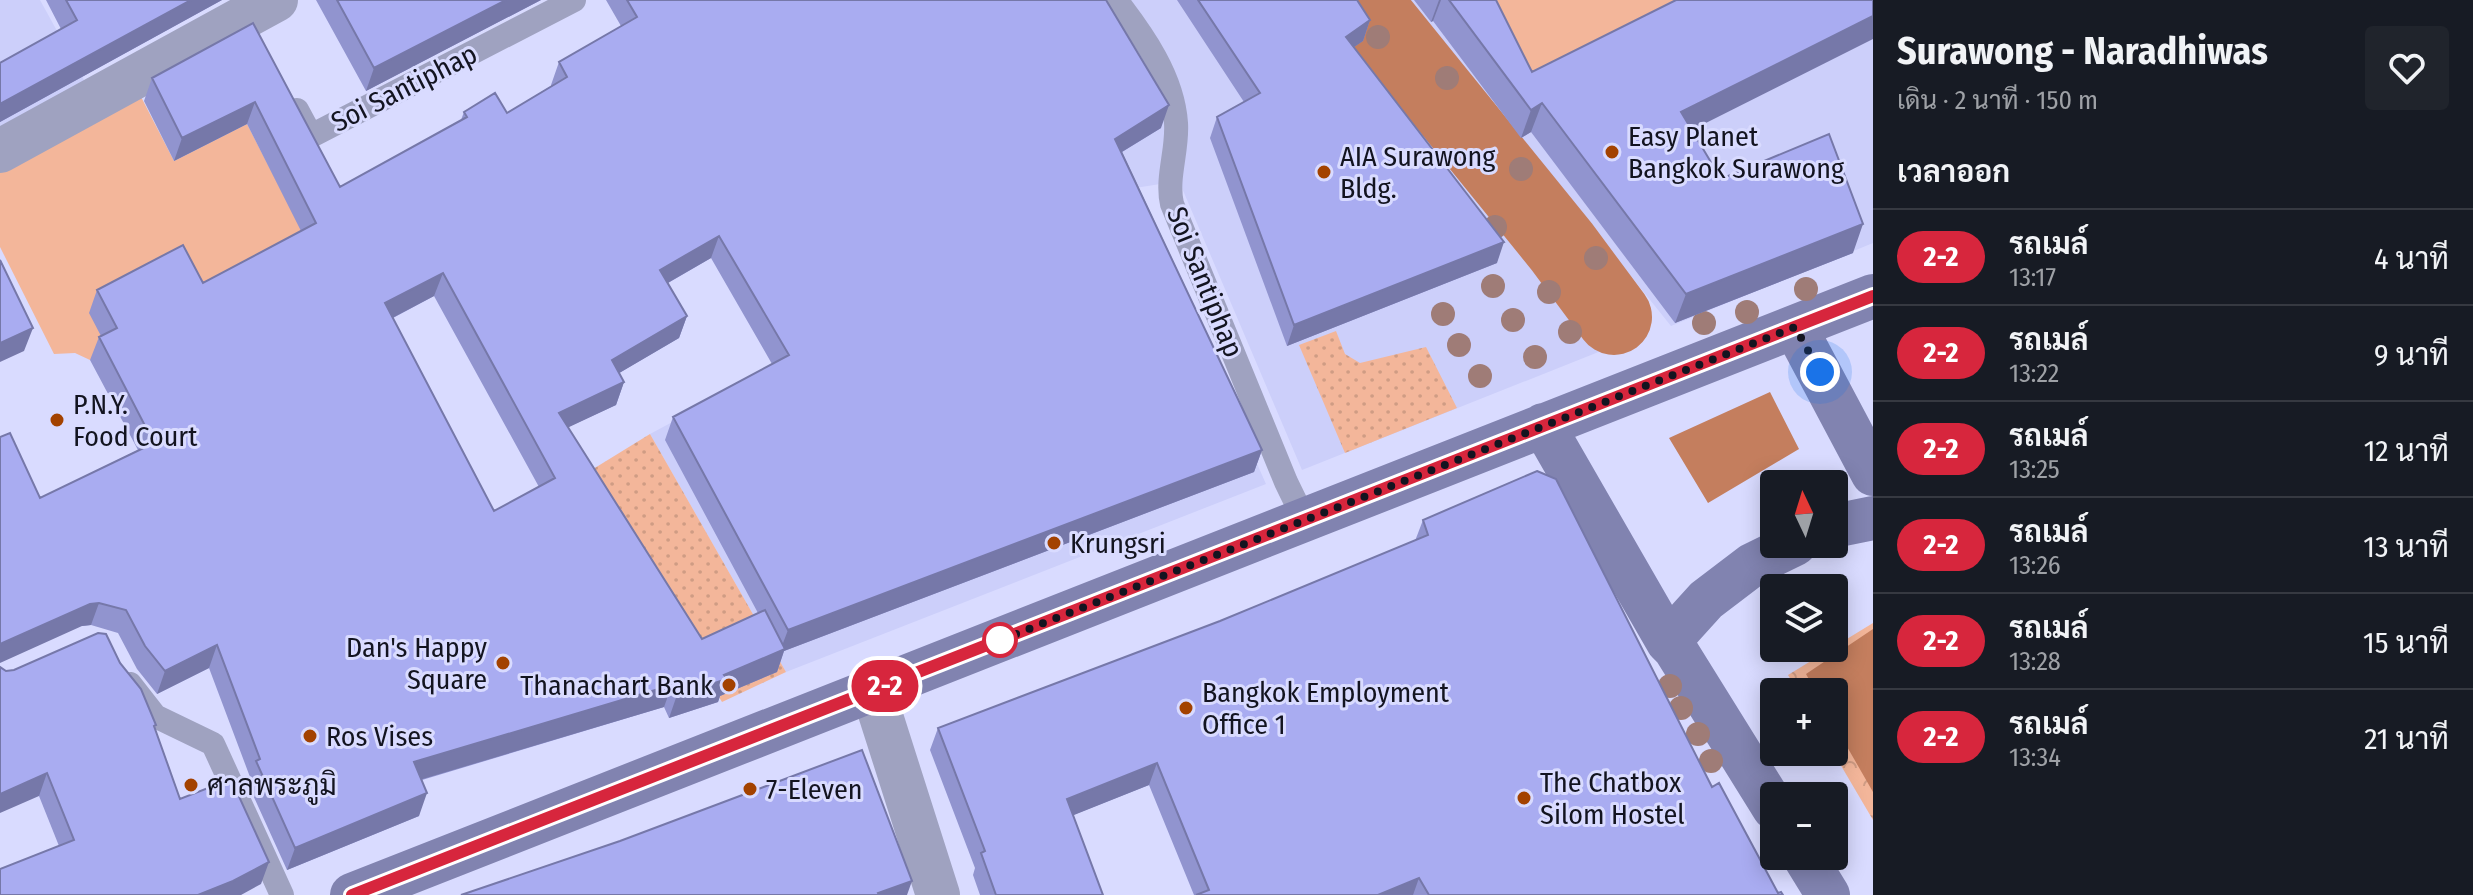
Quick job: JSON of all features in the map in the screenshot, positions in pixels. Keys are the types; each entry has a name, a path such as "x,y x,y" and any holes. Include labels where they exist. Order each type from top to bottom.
{"main road":[{"path":"352,895 1873,296"},
{"path":"1795,327 1873,474"},
{"path":"1543,425 1668,642 1760,786"},
{"path":"1848,523 1873,518"},
{"path":"1668,642 1706,600 1752,565 1766,558"},
{"path":"1813,870 1828,895"}],"street":[{"path":"0,151 259,16"},
{"path":"873,691 938,895"}],"lane":[{"name":"Soi Santiphap","path":"283,83 311,136 574,0"},
{"name":"Soi Santiphap","path":"1116,0 1142,34 1170,90 1176,123 1169,191 1172,204 1304,519"},
{"path":"119,666 155,716 213,744 282,895"}],"shaded area":[{"path":"0,0 40,0 89,89 0,136"},
{"path":"794,0 1343,0 1601,351 1302,470 1179,181 1135,188 1266,484 786,672 650,434 1082,203"},
{"name":"Easy Planet Bangkok Surawong","path":"1409,0 1478,0 1520,79 1676,0 1873,0 1873,243 1671,326"},
{"path":"1770,392 1799,449 1708,503 1669,438"},
{"path":"1873,629 1873,792 1848,748 1848,678 1808,678 1806,674 1824,662 1848,662 1848,646"}],"green space":[{"path":"1478,0 1676,0 1520,79"},
{"path":"138,91 174,161 247,124 357,337 109,350 90,360 75,353 54,354 0,247 0,165"},
{"path":"1336,331 1345,354 1360,363 1426,347 1457,408 1345,453 1299,345"},
{"path":"650,434 786,672 722,702 585,474"},
{"path":"1873,623 1873,820 1841,766 1848,766 1848,678 1790,678 1788,675 1809,662 1848,662 1848,638"}],"building":[{"path":"66,0 191,0 0,104 0,63 77,20"},
{"path":"337,0 506,0 374,68"},
{"path":"627,0 1106,0 1169,105 1115,139 1262,450 788,630 673,417 789,355 719,236 660,270 687,316 612,360 624,382 559,413 702,639 765,610 785,649 724,675 727,679 677,695 672,685 414,762 427,793 295,848 256,761 260,759 217,645 165,671 145,646 126,610 99,603 90,604 0,645 0,437 10,433 40,498 154,443 99,337 117,328 97,290 183,245 203,283 316,223 255,102 182,138 152,78 253,23 340,187 467,117 464,112 495,93 507,113 567,77 559,62 637,17","holes":["443,273 555,478 494,511 385,303"]},
{"name":"AIA Surawong Bldg.","path":"1198,0 1357,0 1370,20 1346,37 1504,242 1294,325 1217,117 1260,93"},
{"name":"Easy Planet Bangkok Surawong","path":"1449,0 1496,0 1532,72 1676,0 1873,0 1873,16 1681,112 1721,179 1829,134 1863,224 1686,294 1542,103 1531,110"},
{"path":"0,260 33,328 0,343"},
{"path":"1537,471 1556,479 1712,787 1719,783 1760,859 1760,870 1766,870 1778,893 1783,895 1429,895 1419,878 1378,895 1196,895 1209,890 1157,763 1067,799 1103,895 996,895 981,853 985,851 938,728 1220,621 1428,535 1423,520"},
{"path":"98,633 106,634 120,663 141,689 180,799 231,779 269,862 198,895 0,895 0,869 74,840 47,773 0,794 0,667 6,671 14,670"},
{"path":"862,750 912,881 879,895 461,895 620,841"}],"waterway":[{"path":"1362,0 1562,247 1614,317"}],"bus line":[{"name":"2-2","path":"352,895 1873,296"}],"place":[{"name":"Easy Planet Bangkok Surawong","path":"1612,152"},
{"name":"AIA Surawong Bldg.","path":"1324,172"},
{"name":"P.N.Y. Food Court","path":"57,420"},
{"name":"Krungsri","path":"1054,543"},
{"name":"Dan's Happy Square","path":"503,663"},
{"name":"Thanachart Bank","path":"729,685"},
{"name":"Bangkok Employment Office 1","path":"1186,708"},
{"name":"Ros Vises","path":"310,736"},
{"name":"ศาลพระภูมิ","path":"191,785"},
{"name":"7-Eleven","path":"750,789"},
{"name":"The Chatbox Silom Hostel","path":"1524,798"}],"route":[{"path":"1000,640 988,645 1795,327 1820,372"}]}
